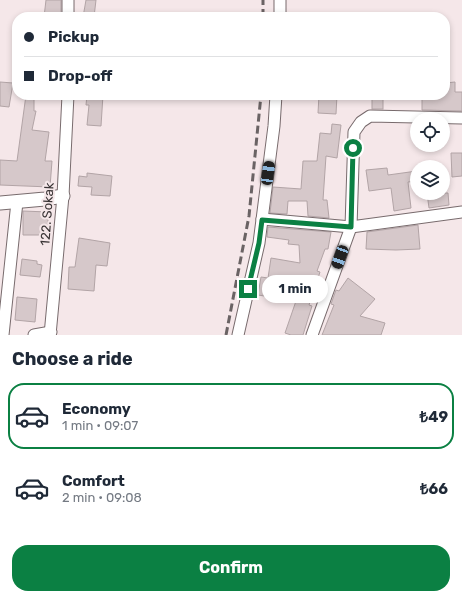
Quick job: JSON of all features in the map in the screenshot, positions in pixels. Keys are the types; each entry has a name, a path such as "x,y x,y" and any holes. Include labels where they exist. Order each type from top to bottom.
{"street":[{"path":"68,0 68,12"},
{"path":"280,0 280,12"},
{"name":"122. Sokak","path":"50,333 63,196 68,100"},
{"path":"238,335 259,243 274,126 276,100"},
{"path":"312,335 351,227 354,132 361,122 370,116 462,118"},
{"path":"0,203 63,196"},
{"path":"3,335 17,202"},
{"path":"262,220 351,227 462,212"},
{"path":"34,335 50,333"}],"building":[{"path":"46,0 61,0 61,12 45,12"},
{"path":"86,0 96,0 95,12 84,12"},
{"path":"0,82 12,83 9,107 0,106"},
{"path":"450,82 455,82 455,92 462,92 462,111 422,110 422,100 450,100"},
{"path":"25,100 34,100 34,111 36,111 32,130 49,132 45,161 52,161 50,187 0,185 0,160 17,161"},
{"path":"86,100 103,100 101,126 87,125 89,105 86,105"},
{"path":"319,100 337,100 336,114 318,113"},
{"path":"372,100 383,100 383,109 372,109"},
{"path":"332,124 341,125 337,158 326,156 323,200 327,200 329,218 308,216 307,201 288,201 287,214 270,213 273,187 301,189 303,161 317,161 320,133 331,134"},
{"path":"451,153 462,153 462,176 452,177"},
{"path":"387,168 388,175 410,172 410,182 408,182 411,208 394,211 391,188 369,191 366,170"},
{"path":"87,173 112,176 110,196 91,195 92,187 78,186 79,176 87,177"},
{"path":"428,200 449,200 449,205 429,208"},
{"path":"23,211 48,212 48,235 23,235"},
{"path":"418,225 420,249 366,249 367,232"},
{"path":"268,227 331,232 328,249 325,249 317,271 320,272 309,305 312,306 303,335 291,335 285,333 296,301 258,295 261,277 268,278 271,258 300,263 299,245 288,244 289,240 267,237"},
{"path":"79,238 110,243 107,266 96,265 94,291 68,289 69,267 75,267"},
{"path":"22,259 37,261 37,264 42,265 40,277 20,275"},
{"path":"348,278 375,299 360,316 385,323 381,335 322,335 334,305 331,304 336,290 339,291"},
{"path":"17,297 37,299 35,322 15,320"}],"railway":[{"path":"263,0 263,12"},
{"path":"226,335 249,216 261,100"}],"route":[{"path":"248,289 259,243 262,220 342,225 351,227 353,148"}]}
